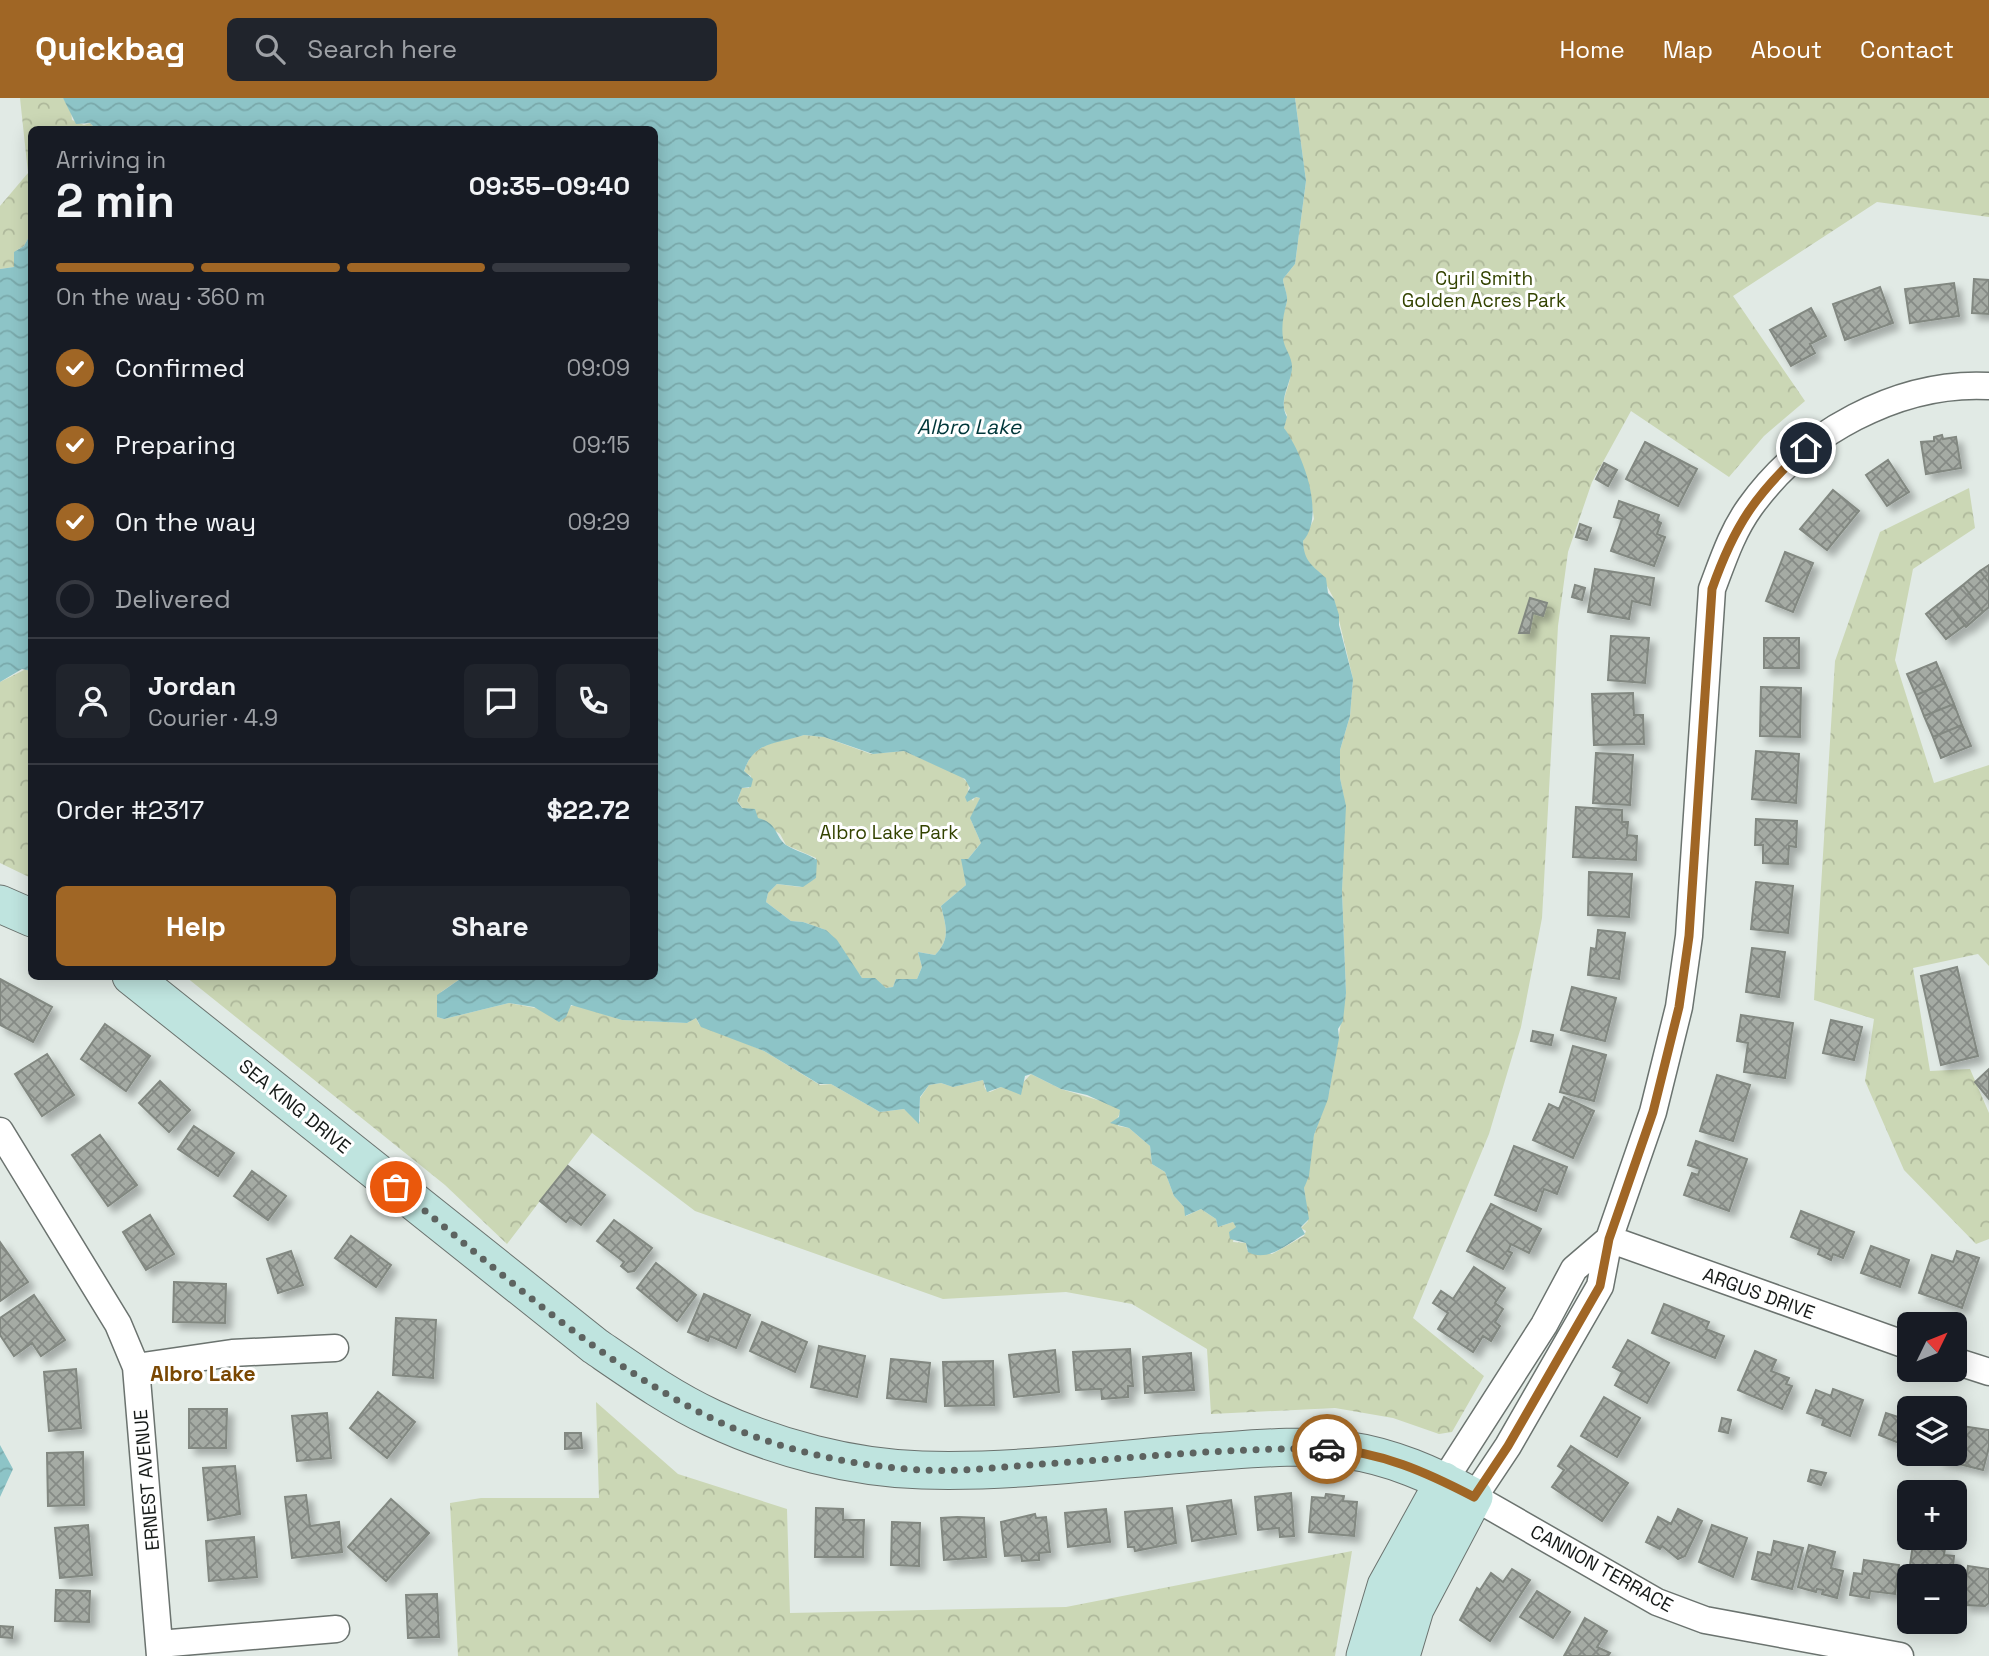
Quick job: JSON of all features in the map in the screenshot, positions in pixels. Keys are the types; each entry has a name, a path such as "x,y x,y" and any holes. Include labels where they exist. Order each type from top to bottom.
{"street":[{"path":"1365,1656 1386,1586 1571,1340 1600,1286 1609,1239 1653,1112 1679,1007 1689,936 1712,589 1730,541 1750,507 1779,472 1829,432 1871,410 1916,396 1948,388 1989,386"},
{"path":"0,904 28,916"},
{"name":"SEA KING DRIVE","path":"136,980 595,1346 648,1383 712,1419 776,1442 852,1462 921,1470 983,1469 1277,1447 1345,1450 1418,1468 1459,1489"},
{"name":"ERNEST AVENUE","path":"0,1131 118,1324 136,1367 160,1650"},
{"path":"1401,1656 1415,1609 1459,1489 1574,1269 1609,1239"},
{"name":"ARGUS DRIVE","path":"1609,1239 1897,1342"},
{"path":"1544,1325 1571,1340"},
{"path":"136,1367 232,1353 335,1348"},
{"path":"1967,1365 1989,1372"},
{"name":"CANNON TERRACE","path":"1459,1489 1657,1602 1705,1620 1900,1656"},
{"path":"160,1650 336,1629"}],"green space":[{"path":"20,98 63,98 71,110 72,120 93,126 28,126 28,173"},
{"name":"Cyril Smith Golden Acres Park","path":"1295,98 1989,98 1989,217 1877,202 1733,296 1805,401 1764,436 1729,477 1631,411 1592,482 1568,552 1558,626 1542,918 1521,1027 1489,1134 1413,1318 1484,1376 1452,1432 1439,1434 1393,1418 1335,1408 1211,1414 1207,1349 1132,1304 1066,1292 943,1299 695,1211 592,1133 507,1244 445,1185 190,980 459,980 441,992 437,1017 444,1019 509,1003 567,1014 568,1007 575,1005 622,1020 687,1023 696,1018 699,1024 764,1051 820,1085 831,1084 880,1112 904,1109 920,1122 920,1098 929,1085 941,1083 953,1087 983,1080 985,1089 990,1092 1001,1087 1016,1090 1031,1074 1061,1089 1111,1104 1121,1111 1117,1119 1118,1126 1129,1128 1150,1146 1152,1164 1165,1172 1174,1196 1184,1207 1186,1216 1201,1209 1216,1219 1218,1227 1233,1222 1236,1226 1233,1242 1246,1243 1247,1250 1272,1254 1304,1236 1306,1231 1301,1228 1308,1221 1304,1188 1314,1135 1329,1093 1346,993 1342,891 1345,803 1340,778 1340,750 1350,716 1353,679 1334,599 1320,573 1308,564 1304,556 1303,541 1314,519 1310,491 1296,451 1284,428 1287,415 1284,401 1290,373 1281,335 1287,299 1283,279 1295,264 1306,181"},
{"path":"28,173 28,239 24,246 17,250 14,267 0,269 0,206"},
{"path":"1969,488 1975,528 1913,569 1895,660 1934,783 1989,765 1989,966 1978,954 1913,968 1930,1071 1970,1069 1989,1113 1989,1239 1976,1244 1904,1170 1865,1081 1874,1019 1814,1000 1835,661 1880,532"},
{"path":"28,670 28,877 0,863 0,682"},
{"name":"Albro Lake Park","path":"804,735 824,737 871,754 904,751 961,776 969,784 968,792 973,801 975,797 980,798 971,820 981,843 968,859 962,859 966,885 941,906 946,926 940,949 935,955 918,952 922,967 917,979 896,979 893,987 886,988 862,978 826,930 791,921 766,902 768,893 777,884 800,887 816,878 816,858 786,845 780,834 744,810 737,801 742,788 749,788 751,776 744,772 753,754 768,744"},
{"path":"596,1402 678,1474 787,1509 790,1613 1066,1607 1352,1551 1335,1656 458,1656 450,1503 481,1498 599,1498"}],"water":[{"name":"Albro Lake","path":"63,98 1295,98 1306,181 1295,264 1283,279 1287,298 1282,333 1292,369 1284,399 1287,417 1284,428 1304,468 1312,501 1310,530 1303,541 1305,554 1326,578 1328,593 1334,599 1339,615 1339,625 1353,679 1350,716 1340,750 1340,778 1346,806 1342,891 1346,993 1328,1099 1314,1135 1309,1176 1304,1188 1309,1219 1301,1227 1305,1234 1270,1254 1255,1255 1248,1252 1246,1243 1230,1239 1229,1232 1236,1227 1233,1222 1218,1227 1216,1219 1201,1209 1185,1216 1184,1207 1174,1196 1165,1172 1152,1164 1150,1146 1129,1128 1110,1123 1119,1117 1120,1110 1087,1095 1061,1089 1031,1074 1025,1076 1021,1095 1001,1087 987,1092 983,1080 953,1087 941,1083 929,1085 920,1097 919,1124 904,1109 880,1112 831,1084 819,1084 764,1051 701,1027 696,1018 687,1023 622,1020 571,1005 566,1017 559,1022 534,1007 509,1003 444,1019 437,1017 437,995 459,980 658,980 658,126 93,126 90,123 76,124","holes":["804,735 824,737 873,754 904,751 965,779 970,788 965,797 967,802 976,797 980,798 970,818 981,843 968,859 961,859 966,885 941,906 946,926 943,943 935,955 918,952 922,967 917,979 896,979 893,987 886,988 875,978 862,978 837,940 826,930 791,921 766,902 768,893 777,884 803,887 816,878 817,860 786,845 769,823 758,818 755,809 742,808 737,801 742,788 751,787 753,779 744,771 748,761 768,745"]},
{"path":"28,239 28,670 22,669 0,682 0,269 14,267 14,252 24,246"},
{"path":"0,1445 13,1469 0,1497"}],"building":[{"path":"1974,279 1989,280 1989,314 1972,313"},
{"path":"1954,283 1959,316 1910,323 1905,289"},
{"path":"1880,287 1893,323 1845,340 1833,304"},
{"path":"1811,308 1826,336 1810,344 1815,353 1791,366 1770,330"},
{"path":"1942,435 1943,439 1956,437 1961,468 1926,474 1921,442 1934,441 1934,437"},
{"path":"1645,442 1697,469 1678,506 1626,479"},
{"path":"1888,460 1909,492 1887,506 1866,475"},
{"path":"1604,463 1617,470 1608,486 1596,479"},
{"path":"1833,490 1859,511 1827,550 1800,529"},
{"path":"1619,501 1659,515 1657,521 1661,523 1657,534 1665,537 1654,566 1611,551 1622,519 1614,517"},
{"path":"1580,524 1591,528 1587,540 1576,537"},
{"path":"1785,552 1813,563 1793,612 1766,601"},
{"path":"1989,565 1989,583 1980,571"},
{"path":"1595,569 1654,578 1650,605 1632,601 1629,619 1588,612"},
{"path":"1980,571 1989,583 1989,607 1983,612 1963,585"},
{"path":"1575,585 1585,588 1582,600 1572,597"},
{"path":"1963,585 1983,612 1966,627 1945,599"},
{"path":"1530,598 1547,603 1543,616 1533,613 1529,633 1519,633"},
{"path":"1945,599 1965,625 1946,639 1926,614"},
{"path":"1611,636 1649,638 1645,683 1608,680"},
{"path":"1764,638 1799,638 1799,668 1764,668"},
{"path":"1936,662 1945,683 1916,695 1907,674"},
{"path":"1945,683 1954,704 1924,716 1916,695"},
{"path":"1761,687 1801,688 1800,737 1760,736"},
{"path":"1633,693 1634,715 1643,715 1644,744 1594,745 1592,694"},
{"path":"1954,704 1962,725 1933,737 1924,716"},
{"path":"1962,725 1971,746 1941,758 1933,737"},
{"path":"1756,751 1799,754 1796,803 1752,799"},
{"path":"1596,753 1633,755 1630,805 1593,803"},
{"path":"1576,807 1622,810 1622,822 1628,822 1627,835 1637,836 1636,860 1573,857"},
{"path":"1756,819 1797,821 1796,847 1789,846 1788,864 1763,863 1763,845 1755,845"},
{"path":"1589,872 1632,874 1629,917 1588,915"},
{"path":"1756,882 1793,886 1788,933 1751,929"},
{"path":"1598,930 1625,933 1619,979 1588,975 1591,948 1596,949"},
{"path":"1752,948 1785,952 1779,997 1746,992"},
{"path":"1957,967 1978,1056 1941,1065 1921,976"},
{"path":"0,979 52,1007 33,1042 0,1025"},
{"path":"1572,987 1616,998 1605,1041 1561,1030"},
{"path":"1741,1015 1793,1023 1785,1078 1744,1072 1748,1043 1737,1041"},
{"path":"1831,1020 1862,1027 1854,1060 1823,1053"},
{"path":"105,1024 150,1056 126,1091 81,1059"},
{"path":"1533,1031 1553,1035 1551,1045 1531,1041"},
{"path":"1573,1046 1606,1055 1594,1101 1560,1092"},
{"path":"47,1054 74,1095 42,1116 15,1074"},
{"path":"1989,1069 1989,1099 1975,1082"},
{"path":"1717,1075 1750,1085 1733,1141 1700,1131"},
{"path":"160,1081 190,1110 169,1132 139,1103"},
{"path":"1564,1097 1594,1111 1573,1158 1533,1140 1549,1104 1559,1109"},
{"path":"194,1126 234,1153 218,1176 178,1149"},
{"path":"100,1135 137,1185 108,1206 72,1155"},
{"path":"1696,1141 1747,1159 1729,1211 1684,1195 1692,1173 1698,1175 1700,1169 1688,1165"},
{"path":"1514,1146 1567,1167 1557,1194 1544,1189 1536,1211 1495,1195"},
{"path":"568,1166 605,1195 581,1225 570,1217 566,1222 540,1201"},
{"path":"252,1171 286,1196 268,1220 234,1196"},
{"path":"1491,1204 1541,1229 1529,1253 1511,1244 1508,1251 1512,1253 1503,1269 1467,1251"},
{"path":"1801,1211 1854,1232 1843,1258 1833,1254 1831,1260 1818,1254 1820,1249 1791,1237"},
{"path":"150,1215 174,1254 146,1270 123,1232"},
{"path":"614,1220 652,1248 634,1271 628,1272 621,1266 624,1262 597,1241"},
{"path":"351,1236 391,1265 376,1287 335,1258"},
{"path":"0,1242 28,1282 0,1301"},
{"path":"1871,1246 1909,1260 1900,1287 1861,1273"},
{"path":"291,1251 303,1285 278,1293 267,1259"},
{"path":"1957,1251 1979,1258 1962,1308 1919,1293 1932,1255 1953,1262"},
{"path":"656,1263 696,1295 677,1321 637,1288"},
{"path":"1474,1267 1505,1288 1495,1303 1503,1309 1495,1322 1500,1326 1491,1341 1483,1336 1473,1352 1438,1329 1448,1313 1433,1303 1441,1291 1453,1299"},
{"path":"174,1282 226,1284 225,1323 173,1322"},
{"path":"704,1294 750,1315 736,1348 710,1336 708,1341 688,1332"},
{"path":"34,1295 65,1340 41,1356 32,1343 14,1356 0,1335 0,1318"},
{"path":"1664,1304 1709,1322 1706,1329 1724,1336 1715,1358 1652,1333"},
{"path":"396,1318 436,1320 433,1378 393,1375"},
{"path":"762,1322 807,1342 795,1372 750,1351"},
{"path":"1628,1340 1669,1363 1647,1403 1615,1385 1622,1372 1613,1367"},
{"path":"819,1346 865,1356 857,1397 811,1387"},
{"path":"1130,1349 1133,1386 1128,1386 1128,1397 1102,1399 1101,1389 1076,1390 1073,1352"},
{"path":"1055,1350 1059,1392 1014,1397 1009,1355"},
{"path":"1755,1351 1776,1360 1771,1371 1789,1378 1786,1384 1792,1386 1782,1409 1738,1390"},
{"path":"1191,1353 1194,1390 1145,1393 1143,1357"},
{"path":"891,1359 930,1363 926,1402 887,1398"},
{"path":"993,1361 994,1405 945,1406 943,1362"},
{"path":"76,1369 81,1428 49,1431 44,1372"},
{"path":"1833,1389 1863,1400 1850,1436 1822,1425 1824,1419 1807,1413 1816,1390 1831,1396"},
{"path":"378,1392 415,1422 387,1458 350,1428"},
{"path":"1604,1397 1640,1418 1617,1457 1581,1436"},
{"path":"189,1409 227,1409 226,1448 189,1448"},
{"path":"327,1413 331,1458 297,1461 292,1416"},
{"path":"1886,1413 1897,1417 1897,1442 1879,1435"},
{"path":"1722,1418 1731,1420 1728,1433 1719,1431"},
{"path":"1967,1427 1989,1430 1989,1447 1983,1470 1967,1466"},
{"path":"565,1433 581,1433 582,1448 565,1449"},
{"path":"1571,1446 1628,1483 1602,1521 1552,1487 1564,1470 1558,1466"},
{"path":"83,1452 84,1505 48,1506 47,1453"},
{"path":"235,1466 240,1514 208,1520 203,1468"},
{"path":"1811,1470 1826,1473 1821,1485 1808,1481"},
{"path":"1291,1493 1294,1536 1280,1537 1279,1528 1258,1530 1255,1497"},
{"path":"1326,1494 1344,1496 1343,1501 1357,1502 1354,1536 1309,1532 1312,1497 1325,1498"},
{"path":"306,1495 310,1526 339,1522 342,1552 292,1558 285,1497"},
{"path":"391,1499 429,1533 386,1581 348,1547"},
{"path":"1231,1500 1236,1534 1192,1541 1187,1506"},
{"path":"816,1508 843,1509 843,1520 864,1520 863,1557 815,1557"},
{"path":"1172,1508 1176,1543 1135,1551 1134,1547 1128,1547 1125,1512"},
{"path":"1106,1509 1110,1542 1068,1547 1065,1513"},
{"path":"1678,1509 1702,1521 1685,1556 1678,1559 1662,1546 1660,1549 1646,1542 1658,1517 1671,1524"},
{"path":"1035,1514 1036,1518 1046,1517 1050,1552 1039,1553 1039,1560 1022,1561 1021,1555 1005,1556 1001,1522"},
{"path":"941,1518 984,1518 986,1557 944,1560"},
{"path":"892,1522 920,1523 919,1566 891,1565"},
{"path":"88,1525 92,1575 60,1578 55,1528"},
{"path":"1712,1525 1747,1538 1733,1577 1699,1562"},
{"path":"254,1537 257,1577 209,1581 206,1541"},
{"path":"1774,1541 1803,1548 1792,1589 1752,1579 1758,1552 1771,1555"},
{"path":"1809,1545 1835,1552 1831,1568 1843,1571 1837,1598 1822,1594 1823,1590 1817,1589 1816,1592 1798,1587"},
{"path":"1912,1550 1945,1550 1944,1555 1954,1556 1953,1564 1910,1564"},
{"path":"1864,1560 1897,1565 1895,1594 1870,1591 1869,1598 1850,1595 1854,1573 1862,1574"},
{"path":"1968,1566 1989,1569 1989,1603 1985,1606 1967,1605"},
{"path":"1512,1569 1530,1580 1490,1641 1460,1620 1477,1588 1480,1590 1491,1573 1503,1582"},
{"path":"56,1590 90,1591 89,1622 55,1621"},
{"path":"1537,1591 1570,1612 1553,1638 1520,1617"},
{"path":"437,1594 439,1637 408,1638 406,1595"},
{"path":"1585,1618 1607,1631 1597,1647 1610,1653 1608,1656 1564,1656"},
{"path":"0,1626 13,1627 12,1638 0,1637"}],"way so far":[{"path":"396,1187 595,1346 648,1383 712,1419 776,1442 852,1462 921,1470 983,1469 1277,1447 1327,1449"}],"district":[{"name":"Albro Lake","path":"203,1374"}],"route":[{"path":"1327,1449 1345,1450 1418,1468 1474,1497 1508,1446 1600,1286 1609,1239 1653,1112 1679,1007 1689,936 1712,589 1730,541 1750,507 1779,472 1806,448"}]}
